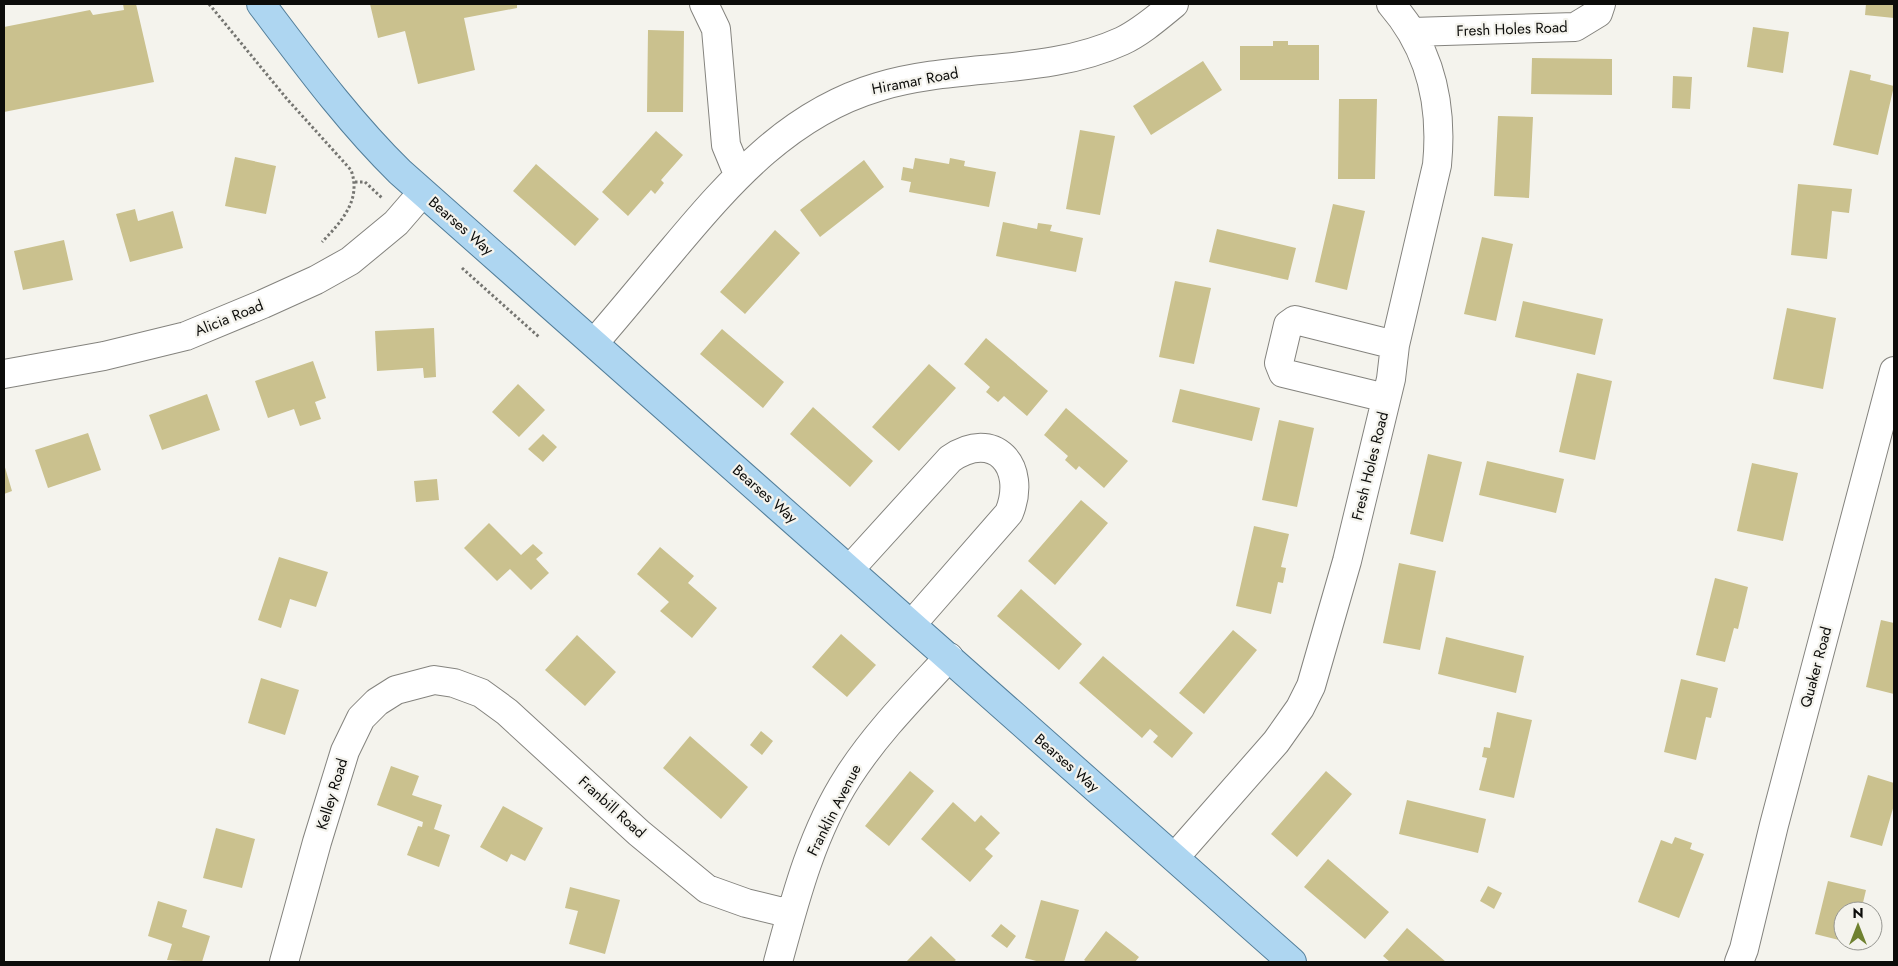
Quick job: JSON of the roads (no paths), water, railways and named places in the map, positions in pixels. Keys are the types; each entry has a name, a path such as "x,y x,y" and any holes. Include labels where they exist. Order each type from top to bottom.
{"main road":[{"name":"Bearses Way","path":"261,4 324,87 364,135 422,193 949,656 1058,756 1175,857 1292,962"}],"street":[{"path":"704,4 716,29 726,145 738,174"},
{"name":"Hiramar Road","path":"594,343 738,174 799,123 820,111 878,86 922,77 1080,55 1122,41 1144,28 1174,4"},
{"name":"Fresh Holes Road","path":"1175,857 1276,742 1300,708 1311,686 1347,561 1386,398 1395,345 1437,165 1439,145 1439,125 1434,86 1423,53 1412,32 1391,4"},
{"name":"Fresh Holes Road","path":"1412,32 1575,27 1598,13 1600,4"},
{"name":"Alicia Road","path":"4,374 104,356 186,336 263,304 316,280 350,261 396,223 422,193"},
{"path":"1386,398 1283,373 1279,363 1288,325 1295,320 1395,345"},
{"name":"Quaker Road","path":"1739,962 1744,949 1774,824 1894,371"},
{"path":"850,569 950,459 961,451 974,448 992,451 1003,457 1014,473 1015,480 1014,501 1009,513 912,624"},
{"name":"Franklin Avenue","path":"778,962 808,860 847,779 866,751 949,656"},
{"name":"Kelley Road","path":"284,962 317,842 345,751 361,718 377,702 396,690 418,683 434,680 443,681"},
{"name":"Franbill Road","path":"443,681 481,693 507,712 639,833 707,889 746,903 791,914"}]}
